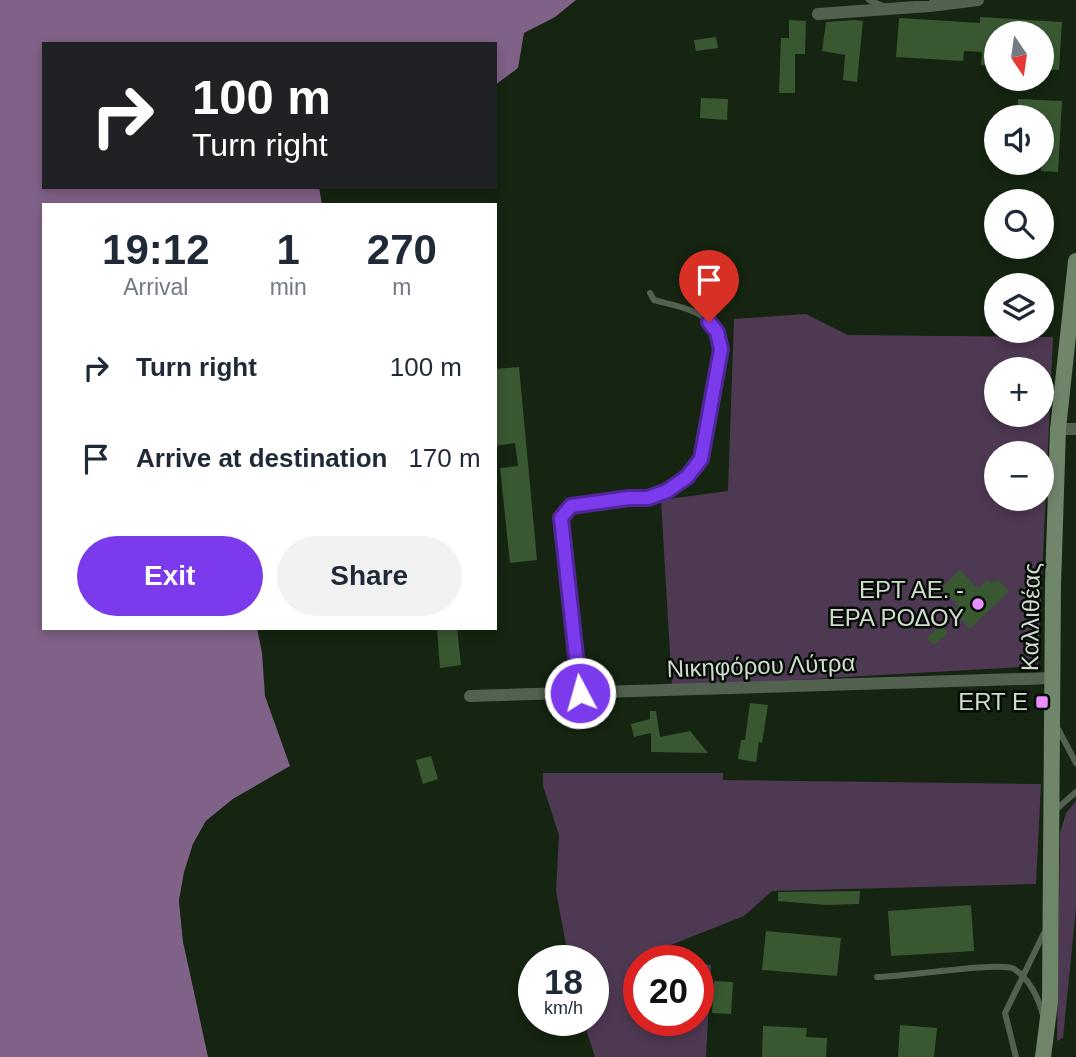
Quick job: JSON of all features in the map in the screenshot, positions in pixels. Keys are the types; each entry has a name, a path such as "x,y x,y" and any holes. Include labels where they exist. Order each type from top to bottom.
{"main road":[{"name":"Καλλιθέας","path":"1043,1057 1050,1002 1058,429 1076,261"}],"street":[{"path":"818,14 978,0"},
{"path":"1058,429 1076,429"},
{"name":"Νικηφόρου Λύτρα","path":"470,696 1053,678"}],"lane":[{"path":"869,0 891,9"},
{"path":"580,693 561,518 571,506 648,498 667,491 687,477 701,459 707,434 707,413 721,349 717,332 709,322 692,310 654,300 650,293"},
{"path":"1052,718 1076,763"},
{"path":"1052,814 1076,792"},
{"path":"1016,1057 1006,1013 1052,915"},
{"path":"877,977 996,965 1013,967 1033,990 1047,1028"}],"shaded area":[{"path":"0,0 576,0 555,17 524,33 518,68 497,84 497,42 42,42 42,189 319,189 322,203 42,203 42,630 257,630 265,696 290,766 233,799 206,821 193,844 179,900 183,941 209,1057 0,1057"},
{"path":"806,314 848,335 984,336 984,343 1053,343 1052,357 984,357 984,427 1049,427 1048,441 984,441 984,511 1045,511 1038,666 672,687 661,500 728,491 734,319"},
{"path":"543,773 723,773 723,780 1041,784 1036,884 772,891 744,916 671,945 623,945 623,1036 707,1036 706,1057 595,1057 588,1036 609,1036 609,945 566,945 556,891 559,835 543,786"},
{"path":"1076,801 1076,908 1063,1038 1057,1041 1060,833 1066,813"}],"pier":[{"path":"293,765 292,769 235,802 209,823 196,845 187,873 183,900 187,940 212,1057 208,1057 183,941 179,900 184,872 193,844 206,821 233,799"}],"building":[{"path":"980,17 1046,21 984,21 984,65 981,65 982,52 964,51 963,61 896,57 899,18 980,23"},
{"path":"789,20 806,21 805,54 795,54 795,93 779,93 781,38 789,38"},
{"path":"863,21 857,82 843,80 845,55 822,51 826,22"},
{"path":"1054,22 1062,22 1059,70 1054,70"},
{"path":"716,37 718,48 696,51 694,40"},
{"path":"701,98 728,99 727,120 700,118"},
{"path":"1018,99 1062,101 1058,172 1054,172 1054,105 1018,105"},
{"path":"519,367 537,560 510,563 500,468 518,466 515,443 497,446 497,369"},
{"name":"ΕΡΤ ΑΕ. - ΕΡΑ ΡΟΔΟΥ","path":"960,570 978,589 987,579 991,584 997,579 1009,591 970,629 954,610 959,606 941,588"},
{"path":"941,625 948,633 934,645 927,638"},
{"path":"437,630 457,630 461,665 440,668"},
{"path":"750,703 768,705 756,762 738,759 741,740 745,740"},
{"path":"650,711 656,711 660,737 690,731 708,753 651,752 651,733 634,737 631,724 650,719"},
{"path":"431,756 438,779 423,784 416,760"},
{"path":"860,891 859,904 826,905 778,901 778,892"},
{"path":"971,905 974,951 891,956 888,911"},
{"path":"766,931 841,938 837,976 762,970"},
{"path":"714,981 733,982 731,1014 714,1013"},
{"path":"900,1025 937,1028 934,1057 898,1057"},
{"path":"763,1026 807,1028 806,1037 827,1038 826,1057 762,1057"}],"place":[{"name":"ΕΡΤ ΑΕ. - ΕΡΑ ΡΟΔΟΥ","path":"978,604"},
{"name":"ERT E","path":"1042,702"}],"route":[{"path":"580,693 561,518 571,506 648,498 667,491 687,477 701,459 707,434 707,413 721,349 717,332 709,322"}]}
